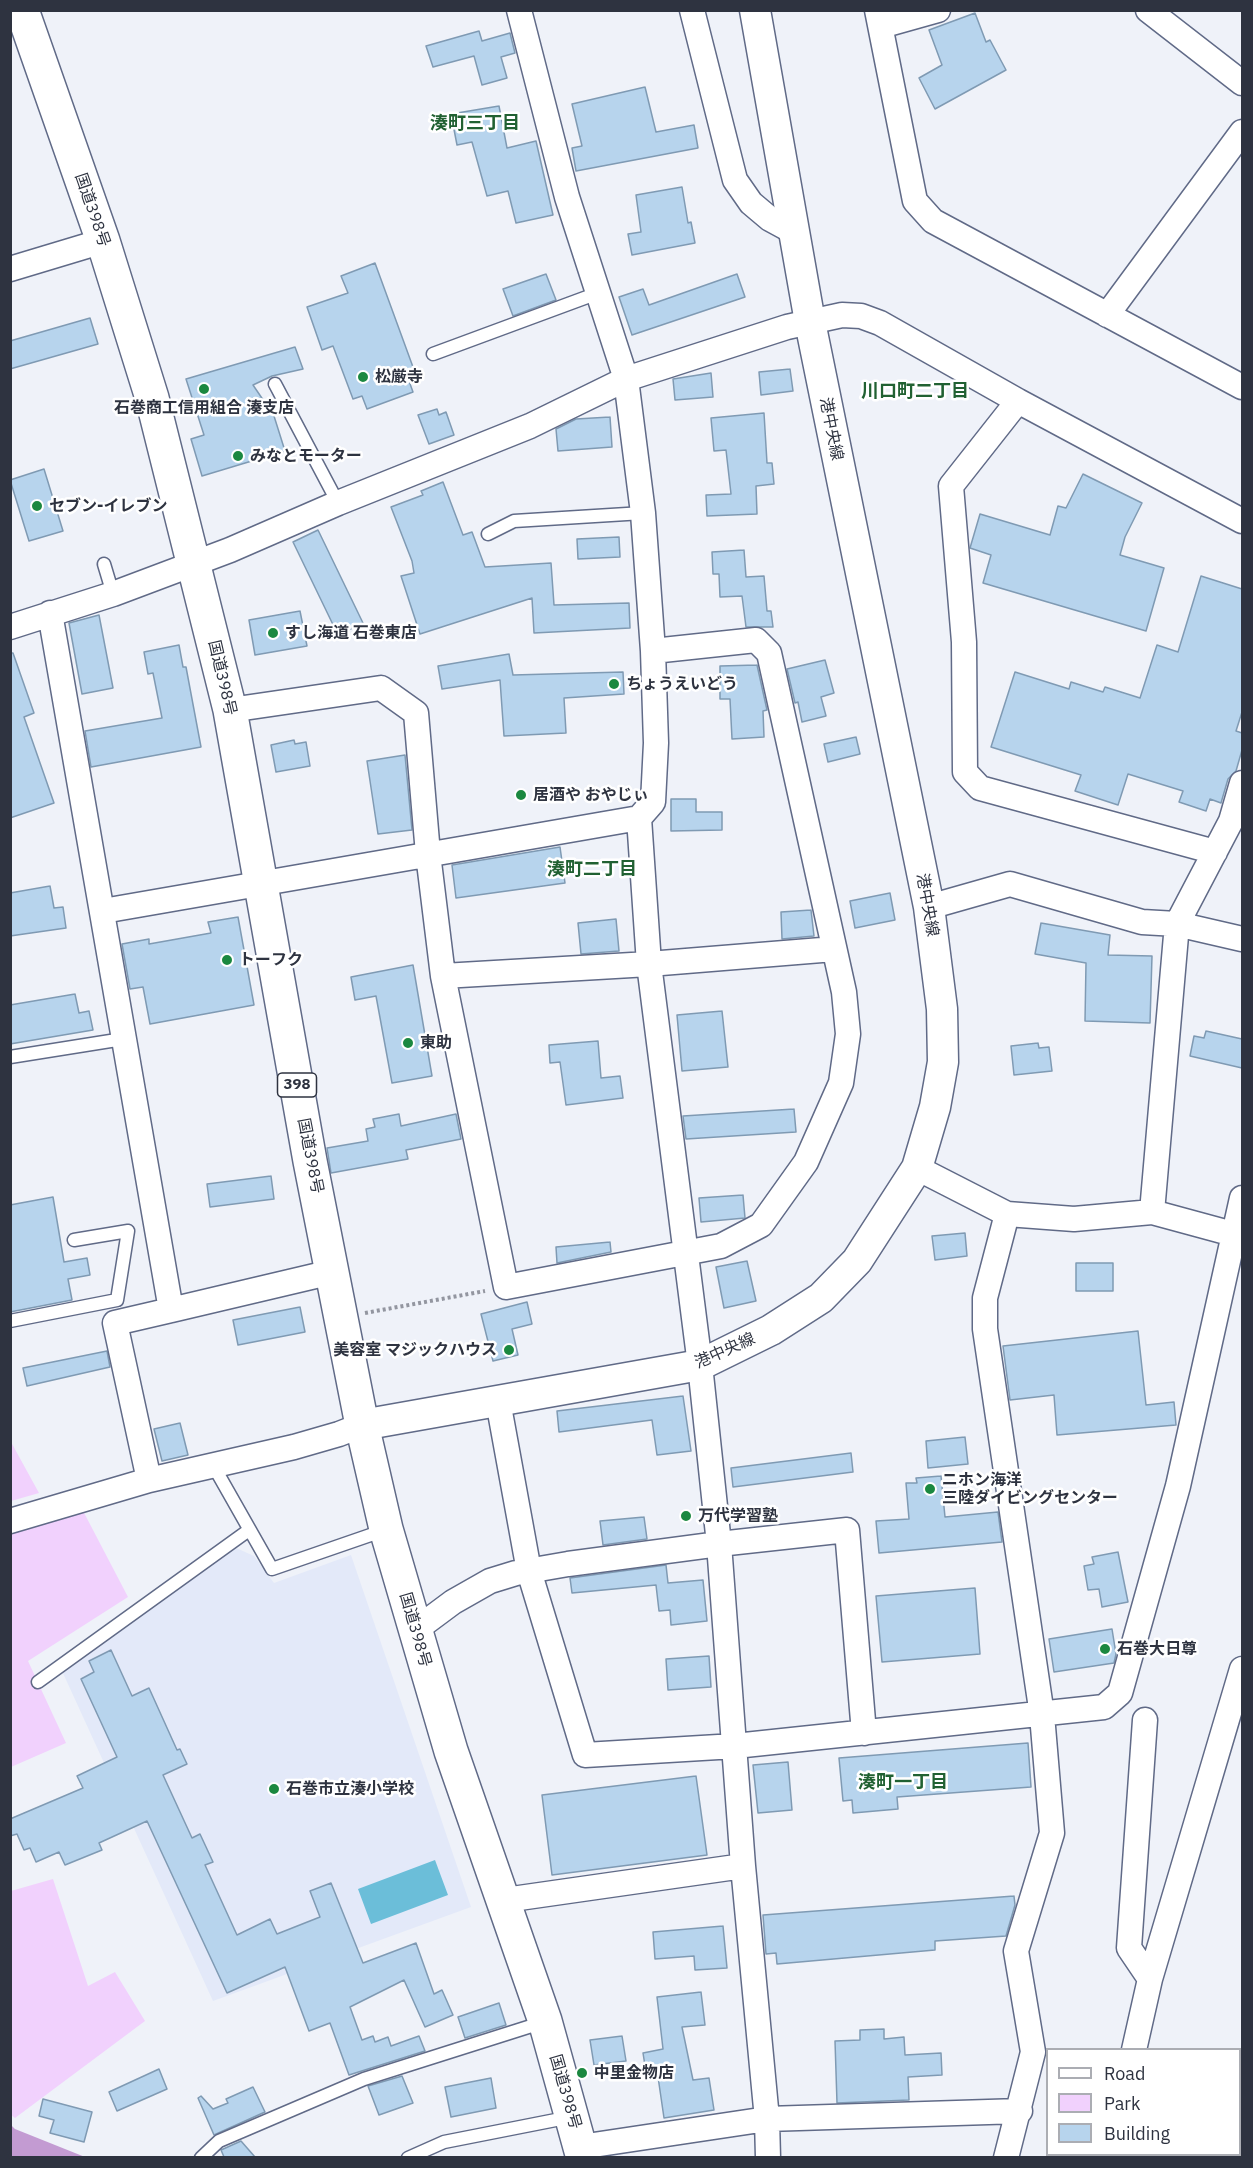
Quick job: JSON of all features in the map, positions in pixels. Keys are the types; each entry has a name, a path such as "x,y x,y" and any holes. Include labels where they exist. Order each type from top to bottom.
{"highway":[{"name":"国道398号","path":"22,10 103,241 152,398 230,710 332,1272 362,1425 386,1529 414,1631 451,1750 505,1900 545,2021 578,2141"}],"street":[{"path":"103,911 333,873 428,854 639,818 653,802 656,743 653,651 643,513 626,380 567,197 519,10"},
{"path":"692,10 735,180 751,203 770,219 794,232"},
{"name":"港中央線","path":"362,1425 700,1365 771,1330 821,1298 857,1261 917,1168 935,1107 943,1062 942,1009 929,907 810,322 754,10"},
{"path":"938,10 879,18 915,201 933,221 1242,387"},
{"path":"1148,10 1242,83"},
{"path":"1107,315 1242,132"},
{"path":"10,269 103,241"},
{"path":"10,627 113,594 194,564 530,426 626,380 787,327 842,315 861,316 880,323 1018,401 1242,520"},
{"path":"1018,401 951,486 964,642 965,772 980,788 1215,852"},
{"path":"50,613 171,1310"},
{"path":"230,710 381,688 416,713 428,854 443,976 506,1287 721,1246 761,1225 800,1171 816,1143 841,1083 848,1034 844,992 768,653 756,640 653,651"},
{"path":"1152,1212 1177,924 1232,821 1242,783"},
{"path":"639,818 649,964 700,1365 719,1544 743,1866 767,2119 768,2157"},
{"path":"929,907 1010,884 1142,922 1177,924 1242,939"},
{"path":"443,976 649,964 834,949"},
{"path":"917,1168 1007,1214 1074,1219 1152,1212 1233,1234"},
{"path":"498,1401 529,1571 585,1755 735,1746 1104,1707 1120,1693 1178,1486 1242,1198"},
{"path":"1006,2157 1020,2111 1033,2052 1016,1951 1052,1833 1042,1715 985,1329 985,1298 1007,1214"},
{"path":"150,1480 115,1323 332,1272"},
{"path":"10,1521 150,1480 294,1447 362,1425"},
{"path":"414,1631 453,1602 490,1581 529,1571 719,1544 847,1530 864,1733"},
{"path":"1134,2048 1150,1979 1242,1669"},
{"path":"1145,1720 1129,1948 1150,1979"},
{"path":"505,1900 743,1866"},
{"path":"578,2141 767,2119 1020,2111"}],"lane":[{"path":"433,354 598,293"},
{"path":"275,384 338,503"},
{"path":"488,534 514,521 643,513"},
{"path":"104,564 113,594"},
{"path":"10,1057 123,1039"},
{"path":"10,1321 117,1300 128,1231 74,1240"},
{"path":"213,1465 272,1569 386,1529"},
{"path":"38,1682 249,1530"},
{"path":"201,2157 219,2141 364,2079 545,2021"},
{"path":"408,2157 444,2142 578,2141"}],"path":[{"path":"341,1316 506,1287"}],"shaded area":[{"name":"石巻市立湊小学校","path":"234,1547 254,1556 274,1583 351,1555 471,1907 213,2001 62,1671"},
{"path":"10,2124 15,2129 85,2157 11,2157"}],"green space":[{"path":"11,1442 39,1493 10,1501"},
{"path":"81,1507 128,1597 28,1661 66,1743 11,1767 11,1527"},
{"path":"53,1879 88,1986 115,1972 145,2021 15,2118 10,2114 11,1891"}],"water":[{"path":"435,1860 448,1895 371,1924 358,1889"},
{"path":"1242,2053 1242,2157 1214,2157 1241,2156"}],"building":[{"path":"975,13 986,42 990,40 1006,70 935,109 919,78 942,65 929,30"},
{"path":"479,31 482,41 510,33 515,53 501,57 507,78 482,85 474,56 433,67 426,46"},
{"path":"645,87 656,132 694,125 698,148 576,171 572,148 582,146 572,104"},
{"path":"499,106 507,148 536,141 553,215 516,223 508,191 487,196 472,142 457,145 451,114"},
{"path":"682,187 688,223 691,222 695,243 632,255 628,234 641,232 636,195"},
{"path":"375,263 417,378 409,381 413,392 367,409 362,396 353,399 333,346 322,350 307,307 348,293 341,276"},
{"path":"546,274 556,300 513,316 503,289"},
{"path":"737,274 745,297 632,335 619,297 643,289 649,305"},
{"path":"90,318 98,344 10,369 10,341"},
{"path":"295,347 303,369 272,376 253,385 274,416 285,451 202,476 191,439 204,435 186,379"},
{"path":"790,369 793,391 761,395 759,372"},
{"path":"711,373 713,397 675,400 673,379"},
{"path":"437,409 439,415 446,412 454,435 429,444 418,415"},
{"path":"764,413 767,463 772,463 774,484 756,486 757,514 707,516 706,495 731,494 726,450 714,451 711,418"},
{"path":"610,417 612,447 558,451 556,429 576,419"},
{"name":"セブン-イレブン","path":"44,469 63,531 29,541 10,480"},
{"path":"1083,474 1142,503 1125,537 1120,555 1164,568 1146,631 983,583 991,555 970,548 980,514 1050,535 1058,506 1066,508"},
{"path":"443,482 463,535 472,532 485,567 551,563 554,605 629,603 630,628 534,633 532,598 420,634 401,576 414,573 412,561 391,507 423,495 421,491"},
{"path":"318,530 363,623 338,635 293,542"},
{"path":"619,537 620,557 578,559 577,539"},
{"path":"744,550 746,577 764,576 767,611 771,611 773,627 746,627 742,596 720,597 719,574 713,574 712,552"},
{"path":"1201,576 1242,589 1242,712 1236,731 1242,733 1242,750 1236,771 1228,779 1221,803 1210,799 1206,811 1179,802 1183,791 1128,774 1118,805 1075,791 1081,775 991,747 1015,672 1069,689 1071,682 1103,692 1105,687 1140,698 1157,645 1178,652"},
{"path":"300,611 307,646 255,655 249,620"},
{"path":"99,615 113,688 82,694 69,623"},
{"path":"179,645 183,667 186,667 201,747 91,767 85,731 162,718 153,673 148,674 144,652"},
{"path":"10,653 13,653 34,713 24,717 54,803 10,818"},
{"path":"509,654 513,675 623,672 624,694 564,698 566,733 504,736 500,680 442,689 438,666"},
{"path":"825,660 834,693 821,697 826,716 802,722 787,669"},
{"path":"757,665 767,710 763,711 764,737 732,739 730,699 720,699 720,666"},
{"path":"856,737 860,754 828,762 824,744"},
{"path":"294,740 295,744 306,742 310,766 276,772 271,745"},
{"path":"405,755 412,830 378,834 367,761"},
{"path":"671,799 696,799 696,812 722,812 722,830 671,831"},
{"path":"560,847 565,883 456,898 452,865"},
{"path":"50,886 54,908 63,907 66,928 10,936 10,893"},
{"path":"890,893 895,920 855,928 850,901"},
{"path":"811,910 814,936 782,939 781,912"},
{"path":"238,917 254,1005 150,1024 143,987 130,989 122,944 149,939 149,944 211,933 208,922"},
{"path":"616,919 619,951 581,954 578,923"},
{"path":"1041,923 1110,935 1108,955 1152,956 1150,1023 1085,1021 1086,963 1035,954"},
{"path":"413,965 432,1076 392,1083 376,996 355,1000 351,977"},
{"path":"75,994 79,1013 89,1011 93,1030 10,1044 10,1005"},
{"path":"722,1011 728,1067 682,1071 677,1015"},
{"path":"1206,1031 1242,1039 1242,1068 1190,1056 1194,1036 1204,1038"},
{"path":"598,1041 601,1078 620,1076 623,1098 566,1105 560,1062 550,1063 549,1045"},
{"path":"1038,1043 1039,1048 1049,1047 1052,1071 1014,1075 1011,1046"},
{"path":"794,1109 796,1132 686,1139 683,1116"},
{"path":"399,1114 401,1126 456,1114 461,1139 406,1150 408,1159 331,1173 327,1148 368,1141 366,1129 375,1127 373,1119"},
{"path":"271,1176 274,1199 210,1207 207,1184"},
{"path":"743,1195 745,1218 701,1222 699,1198"},
{"path":"53,1197 64,1262 87,1258 90,1275 68,1279 72,1300 10,1312 10,1205"},
{"path":"965,1233 967,1256 935,1260 932,1236"},
{"path":"610,1242 611,1252 557,1263 556,1247"},
{"path":"747,1261 756,1301 724,1308 716,1267"},
{"path":"1076,1263 1113,1263 1113,1291 1076,1291"},
{"path":"527,1302 532,1324 512,1329 518,1355 493,1361 481,1314"},
{"path":"300,1307 305,1332 238,1345 233,1320"},
{"path":"1138,1331 1146,1405 1174,1402 1176,1425 1057,1435 1054,1395 1010,1400 1003,1346"},
{"path":"107,1351 110,1367 27,1386 23,1368"},
{"path":"683,1396 691,1451 657,1455 652,1420 559,1432 557,1411"},
{"path":"180,1423 188,1455 162,1461 154,1429"},
{"path":"965,1437 968,1464 928,1468 926,1441"},
{"path":"851,1453 853,1472 733,1487 731,1468"},
{"path":"941,1476 945,1517 998,1512 1002,1542 879,1553 876,1521 909,1519 906,1483 917,1483 916,1478"},
{"path":"644,1517 647,1539 603,1545 600,1521"},
{"path":"1118,1552 1128,1602 1102,1607 1099,1589 1088,1590 1084,1566 1094,1564 1092,1557"},
{"path":"666,1565 668,1583 703,1580 707,1621 671,1625 670,1610 659,1611 656,1585 572,1593 570,1578"},
{"path":"975,1588 980,1654 882,1662 876,1596"},
{"path":"1112,1629 1116,1654 1114,1663 1054,1672 1049,1639"},
{"path":"111,1650 132,1696 149,1688 177,1750 180,1749 187,1764 163,1775 192,1838 200,1834 213,1862 205,1865 237,1935 270,1919 277,1934 320,1917 310,1891 331,1883 363,1963 416,1943 434,1994 442,1990 453,2015 425,2027 404,1980 350,2007 362,2040 373,2036 375,2042 388,2037 391,2046 419,2036 425,2051 349,2075 330,2023 309,2031 285,1967 227,1993 147,1821 99,1843 102,1850 65,1865 59,1852 36,1862 30,1848 24,1850 17,1834 10,1836 10,1819 83,1788 77,1776 117,1757 81,1679 94,1672 89,1661"},
{"path":"709,1656 711,1687 668,1690 666,1659"},
{"path":"1028,1743 1031,1787 897,1797 898,1809 853,1813 852,1800 843,1801 839,1758"},
{"path":"788,1762 792,1810 758,1813 753,1765"},
{"path":"696,1776 707,1855 552,1875 542,1795"},
{"path":"1014,1896 1015,1905 1006,1936 935,1941 935,1950 777,1964 776,1953 766,1954 763,1915"},
{"path":"723,1926 727,1968 695,1970 694,1956 655,1959 653,1932"},
{"path":"701,1992 705,2025 682,2027 693,2080 709,2078 714,2110 664,2118 657,2070 646,2072 643,2053 663,2049 657,1997"},
{"path":"499,2003 506,2025 465,2038 458,2017"},
{"path":"884,2029 884,2039 904,2037 905,2055 941,2053 942,2075 908,2077 909,2100 837,2103 835,2041 860,2040 860,2030"},
{"path":"622,2036 626,2061 594,2065 590,2040"},
{"path":"159,2069 167,2089 117,2111 109,2092"},
{"path":"402,2076 413,2103 379,2115 368,2086"},
{"path":"491,2078 496,2108 451,2117 445,2087"},
{"path":"253,2087 265,2112 214,2135 198,2098 201,2096 213,2109 228,2103 226,2099"},
{"path":"43,2099 92,2112 84,2142 50,2133 54,2120 39,2116"},
{"path":"241,2141 255,2157 224,2157 221,2150"}],"place":[{"name":"松厳寺","path":"363,377"},
{"name":"石巻商工信用組合 湊支店","path":"204,389"},
{"name":"みなとモーター","path":"238,456"},
{"name":"セブン-イレブン","path":"37,506"},
{"name":"すし海道 石巻東店","path":"273,633"},
{"name":"ちょうえいどう","path":"614,684"},
{"name":"居酒や おやじぃ","path":"521,795"},
{"name":"トーフク","path":"227,960"},
{"name":"東助","path":"408,1043"},
{"name":"美容室 マジックハウス","path":"509,1350"},
{"name":"ニホン海洋 三陸ダイビングセンター","path":"930,1489"},
{"name":"万代学習塾","path":"686,1516"},
{"name":"石巻大日尊","path":"1105,1649"},
{"name":"石巻市立湊小学校","path":"274,1789"},
{"name":"中里金物店","path":"582,2073"}],"district":[{"name":"湊町三丁目","path":"475,124"},
{"name":"川口町二丁目","path":"915,392"},
{"name":"湊町二丁目","path":"592,870"},
{"name":"湊町一丁目","path":"903,1783"}]}
